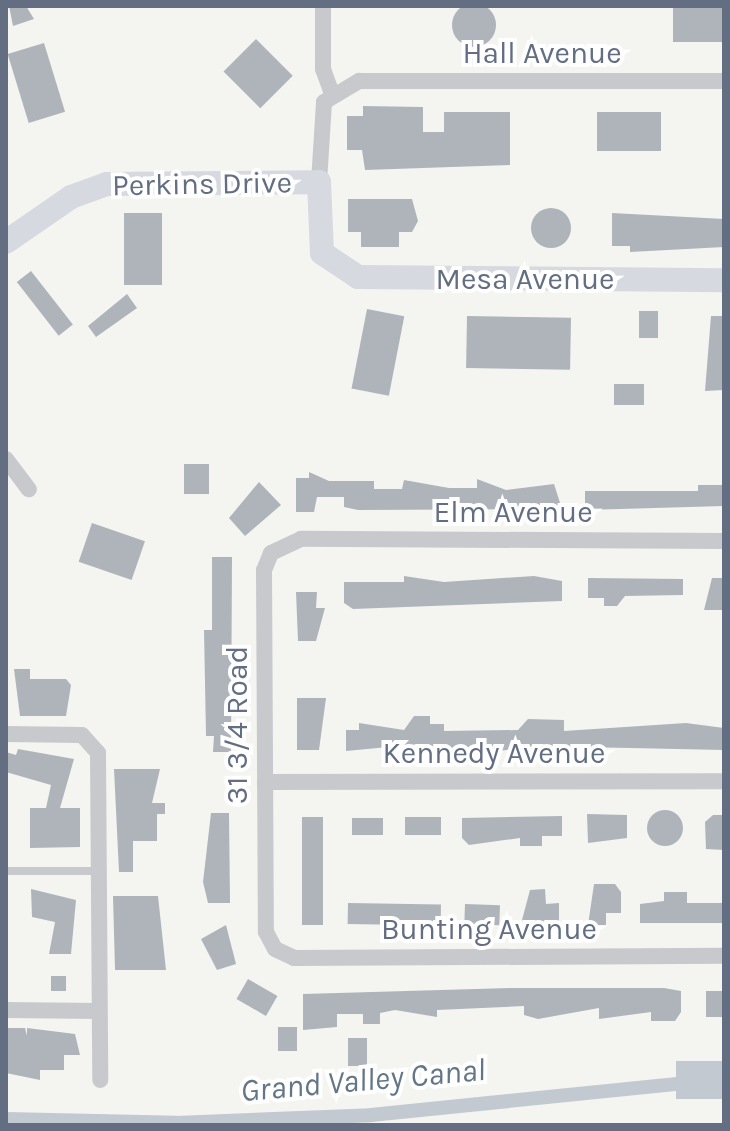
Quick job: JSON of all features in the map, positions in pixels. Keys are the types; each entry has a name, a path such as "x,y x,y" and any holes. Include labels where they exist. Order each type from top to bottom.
{"street":[{"path":"319,182 319,118 331,91 323,69 323,6"},
{"name":"Hall Avenue","path":"331,91 359,81 724,81"},
{"name":"Perkins Drive","path":"6,242 71,197 107,184 319,182"},
{"name":"Mesa Avenue","path":"319,182 319,242 329,264 373,279 724,280"},
{"path":"6,459 29,489"},
{"name":"Elm Avenue","path":"301,539 724,541"},
{"name":"31 3/4 Road","path":"266,932 264,570 271,553 301,539"},
{"path":"6,734 77,734 94,744 100,871 100,1080"},
{"name":"Kennedy Avenue","path":"265,782 724,781"},
{"name":"Bunting Avenue","path":"266,932 275,949 294,958 724,956"},
{"path":"6,1010 99,1011"}],"lane":[{"path":"6,871 100,871"}],"shaded area":[{"path":"676,1061 724,1061 724,1099 676,1099"}],"building":[{"path":"474,3 489,10 496,25 489,40 474,47 459,40 452,25 459,10"},
{"path":"9,6 26,6 34,19 13,26"},
{"path":"673,6 724,6 724,42 673,42"},
{"path":"256,39 293,76 260,108 223,72"},
{"path":"44,43 65,112 29,123 8,54"},
{"path":"363,106 423,107 423,132 444,132 444,112 510,112 510,165 365,170 362,150 347,150 347,116 363,116"},
{"path":"597,112 661,112 661,151 597,151"},
{"path":"348,199 412,199 418,221 412,232 399,232 399,247 361,247 361,232 348,232"},
{"path":"551,208 565,214 571,228 565,242 551,248 537,242 531,228 537,214"},
{"path":"124,213 162,213 162,285 124,285"},
{"path":"612,213 724,219 724,247 630,252 630,246 612,246"},
{"path":"31,271 73,325 59,336 17,282"},
{"path":"127,294 137,308 96,337 88,326"},
{"path":"367,309 404,316 389,396 352,389"},
{"path":"639,311 658,311 658,338 639,338"},
{"path":"467,316 571,318 570,370 466,368"},
{"path":"711,316 724,316 724,390 705,391"},
{"path":"614,384 644,384 644,405 614,405"},
{"path":"184,464 209,464 209,494 184,494"},
{"path":"309,472 329,481 374,481 374,489 402,489 404,480 449,488 477,488 477,479 506,490 554,484 562,509 358,510 344,507 344,497 317,497 314,512 296,512 296,478 309,478"},
{"path":"259,482 281,505 245,536 229,518"},
{"path":"698,485 724,485 724,506 585,510 585,491 698,491"},
{"path":"92,523 145,541 132,580 79,562"},
{"path":"212,557 232,557 231,752 213,752 214,736 206,736 204,630 212,630"},
{"path":"404,576 444,582 534,576 562,581 562,601 353,609 344,603 344,582 404,582"},
{"path":"588,578 683,579 683,595 625,596 617,606 604,606 604,598 588,598"},
{"path":"712,578 724,578 724,610 704,610"},
{"path":"296,592 317,592 316,608 325,608 316,641 298,641"},
{"path":"14,669 30,669 30,679 66,679 71,685 66,716 20,716"},
{"path":"297,698 326,698 319,750 297,750"},
{"path":"414,716 430,716 430,724 444,724 444,731 518,730 528,719 564,720 564,731 686,723 724,728 724,750 535,746 476,754 420,744 346,751 346,730 359,730 359,723 404,730"},
{"path":"18,749 74,759 60,808 80,808 80,847 30,848 30,808 46,808 51,785 6,772 6,752 16,755"},
{"path":"114,769 160,769 152,803 165,803 165,814 157,814 157,841 133,841 133,872 119,872"},
{"path":"665,810 678,815 683,828 678,841 665,846 652,841 647,828 652,815"},
{"path":"211,813 229,813 230,903 208,903 203,882"},
{"path":"587,814 627,815 627,838 588,843"},
{"path":"713,815 724,815 724,850 706,849 705,822"},
{"path":"562,816 562,836 542,836 542,846 520,846 520,838 469,845 462,838 462,818"},
{"path":"302,817 323,817 323,925 302,925"},
{"path":"405,817 441,817 441,835 405,835"},
{"path":"352,818 383,818 383,835 352,835"},
{"path":"594,884 615,884 621,892 621,913 606,913 606,925 588,925"},
{"path":"31,889 76,900 71,954 49,954 55,922 32,917"},
{"path":"545,889 546,904 559,903 559,923 522,920 530,890"},
{"path":"664,892 687,892 687,903 724,903 724,923 640,923 640,904 664,901"},
{"path":"113,896 158,896 166,970 115,970"},
{"path":"348,903 441,905 441,926 348,924"},
{"path":"465,904 500,905 499,925 464,924"},
{"path":"226,925 236,964 217,970 201,939"},
{"path":"51,976 66,976 66,991 51,991"},
{"path":"248,979 277,996 266,1016 236,999"},
{"path":"510,988 664,988 681,991 681,1012 675,1021 651,1021 651,1012 599,1019 599,1008 538,1019 524,1015 524,1006 437,1010 437,1017 395,1010 380,1013 380,1024 363,1024 363,1014 337,1014 337,1027 303,1030 303,994"},
{"path":"706,991 724,991 724,1017 706,1017"},
{"path":"278,1027 297,1027 297,1051 278,1051"},
{"path":"6,1028 25,1028 27,1036 27,1028 75,1034 80,1055 64,1055 64,1070 40,1070 40,1080 6,1073"},
{"path":"348,1038 367,1038 367,1066 348,1066"}],"waterway":[{"name":"Grand Valley Canal","path":"6,1119 176,1123 371,1115 724,1079"}]}
